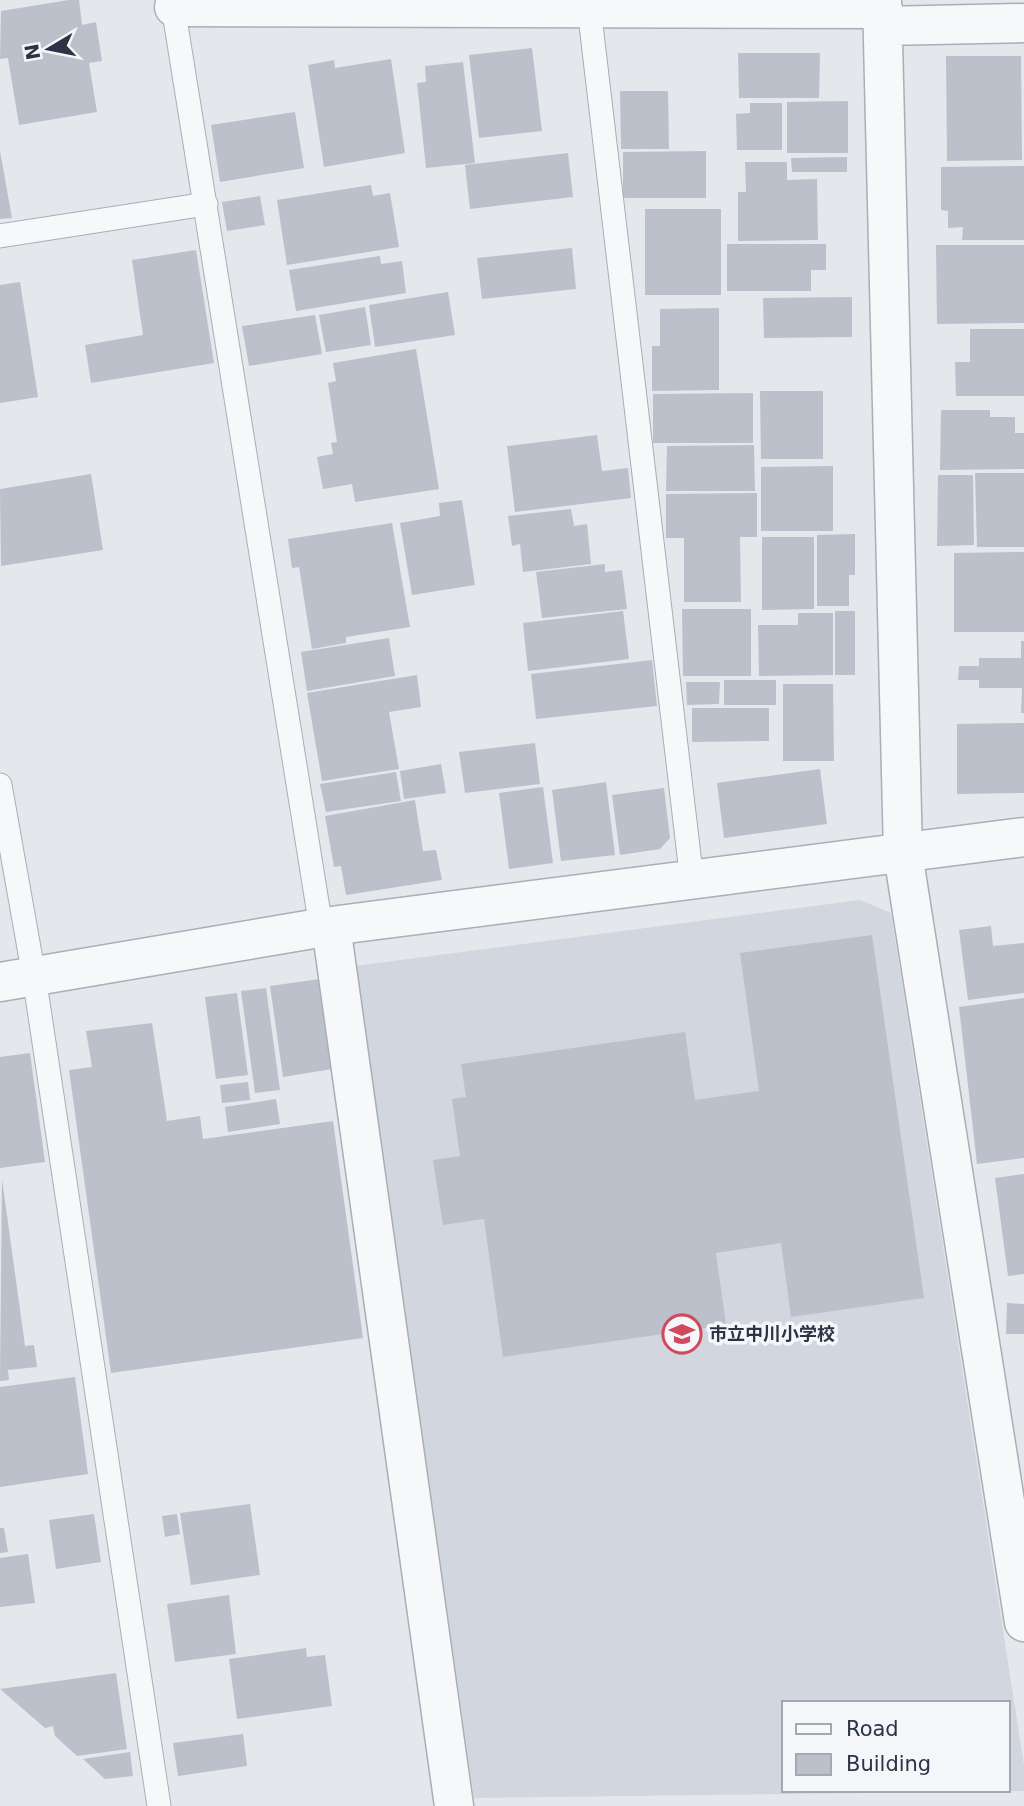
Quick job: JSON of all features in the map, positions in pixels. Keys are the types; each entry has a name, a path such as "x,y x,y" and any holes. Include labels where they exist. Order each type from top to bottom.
{"street":[{"path":"173,4 536,4 589,8 883,12 1024,23"},
{"path":"883,12 903,854 1010,1438 1024,1622"},
{"path":"17,979 326,926 1024,837"},
{"path":"326,926 454,1806"}],"lane":[{"path":"173,4 326,926"},
{"path":"589,8 692,881"},
{"path":"0,236 206,204"},
{"path":"0,785 17,979 159,1806"}],"shaded area":[{"name":"市立中川小学校","path":"860,900 891,913 1024,1765 1024,1791 1010,1791 1010,1701 782,1701 782,1792 945,1792 474,1798 355,966"}],"building":[{"path":"79,0 82,25 96,22 102,61 89,63 97,112 19,125 8,58 0,59 1,11"},
{"path":"532,48 542,131 479,138 469,55"},
{"path":"738,53 820,53 819,98 739,98"},
{"path":"946,56 1021,56 1022,160 947,161"},
{"path":"391,59 405,153 324,167 308,65 334,60 335,68"},
{"path":"463,62 475,163 426,168 417,83 426,82 425,66"},
{"path":"620,91 668,91 669,149 621,149"},
{"path":"848,101 848,153 787,153 787,102"},
{"path":"750,103 782,103 782,150 737,150 736,114 750,113"},
{"path":"295,112 304,168 220,182 211,125"},
{"path":"0,151 12,218 0,219"},
{"path":"706,151 706,198 623,198 623,152"},
{"path":"568,153 573,197 470,209 465,165"},
{"path":"847,157 847,172 792,172 791,158"},
{"path":"745,162 787,162 787,180 817,179 818,240 738,241 738,192 746,192"},
{"path":"1024,166 1024,240 962,240 963,227 948,228 948,211 941,210 941,167"},
{"path":"371,185 373,196 390,193 399,247 287,265 277,200"},
{"path":"260,196 265,225 227,231 222,202"},
{"path":"645,209 721,209 721,295 645,295"},
{"path":"727,244 826,244 826,270 811,270 811,291 727,291"},
{"path":"936,245 1024,245 1024,323 937,324"},
{"path":"572,248 576,289 482,299 477,258"},
{"path":"196,250 214,363 91,383 85,345 143,335 132,260"},
{"path":"380,256 381,264 402,261 406,293 296,311 289,270"},
{"path":"20,282 38,397 0,403 0,285"},
{"path":"448,292 455,335 375,347 369,305"},
{"path":"852,297 852,337 764,338 763,298"},
{"path":"365,307 371,345 326,352 319,315"},
{"path":"719,308 719,390 652,391 652,346 660,346 660,309"},
{"path":"315,315 322,354 249,366 242,326"},
{"path":"970,329 1024,329 1024,396 956,396 955,362 970,362"},
{"path":"416,349 439,489 355,502 352,484 323,489 317,457 333,454 331,443 337,442 328,383 336,381 333,363"},
{"path":"760,391 823,391 823,459 761,459"},
{"path":"753,393 753,443 653,443 653,394"},
{"path":"941,410 990,410 990,417 1015,417 1015,433 1024,433 1024,469 940,470"},
{"path":"597,435 602,471 628,468 631,498 515,512 507,446"},
{"path":"754,445 755,491 666,491 667,446"},
{"path":"833,466 833,531 761,531 761,467"},
{"path":"975,473 1024,473 1024,547 977,547"},
{"path":"91,474 103,550 1,566 0,489"},
{"path":"938,475 973,475 974,545 937,546"},
{"path":"757,493 757,537 740,537 741,602 684,602 684,538 666,538 666,494"},
{"path":"462,500 475,585 412,595 400,523 440,516 439,503"},
{"path":"571,509 574,526 587,524 591,564 523,572 520,544 512,546 508,516"},
{"path":"392,523 410,627 346,637 346,643 312,649 299,567 292,568 288,539"},
{"path":"855,534 855,575 849,575 849,606 817,606 817,535"},
{"path":"762,537 814,537 814,609 762,610"},
{"path":"1024,552 1024,632 954,632 954,553"},
{"path":"605,564 605,572 622,570 627,609 542,618 536,572"},
{"path":"682,609 751,609 751,676 683,676"},
{"path":"623,611 629,659 528,671 523,623"},
{"path":"835,611 855,611 855,675 835,675"},
{"path":"798,613 833,613 833,675 759,676 758,625 798,625"},
{"path":"389,638 395,676 307,691 301,652"},
{"path":"1021,641 1024,641 1024,713 1021,713 1022,688 979,688 979,680 958,680 959,666 979,666 979,658 1021,658"},
{"path":"652,660 657,706 536,719 531,674"},
{"path":"417,675 421,707 389,712 399,769 322,781 307,693"},
{"path":"724,680 776,680 776,705 724,705"},
{"path":"686,682 720,682 719,704 687,705"},
{"path":"783,684 833,684 834,761 783,761"},
{"path":"692,708 769,708 769,741 692,742"},
{"path":"1024,723 1024,793 957,794 957,724"},
{"path":"535,743 540,784 465,793 459,752"},
{"path":"441,764 446,793 404,799 400,771"},
{"path":"820,769 827,824 724,838 717,783"},
{"path":"396,772 401,801 326,812 320,784"},
{"path":"606,782 615,855 561,861 552,790"},
{"path":"543,787 553,863 509,869 499,793"},
{"path":"664,788 670,838 660,849 620,855 612,795"},
{"path":"415,800 423,851 436,850 442,880 346,895 341,866 334,867 325,816"},
{"path":"991,926 993,946 1024,943 1024,993 968,1000 959,930"},
{"path":"872,935 924,1298 791,1317 781,1243 716,1253 726,1325 503,1357 484,1219 443,1225 433,1160 460,1156 452,1099 466,1097 461,1064 685,1032 695,1100 759,1091 740,953"},
{"path":"320,979 332,1069 283,1077 270,986"},
{"path":"266,988 280,1090 255,1093 241,991"},
{"path":"237,993 248,1075 216,1079 205,997"},
{"path":"1024,998 1024,1158 977,1164 959,1007"},
{"path":"152,1023 167,1121 200,1116 203,1139 333,1121 363,1338 111,1373 69,1070 92,1067 86,1031"},
{"path":"30,1053 45,1162 0,1168 0,1057"},
{"path":"248,1082 250,1100 222,1103 220,1085"},
{"path":"276,1099 280,1124 228,1132 225,1107"},
{"path":"1024,1174 1024,1274 1008,1276 995,1178"},
{"path":"2,1179 25,1346 34,1345 37,1367 8,1370 9,1380 0,1381"},
{"path":"1007,1303 1024,1304 1024,1334 1006,1334"},
{"path":"75,1377 88,1474 0,1487 0,1387"},
{"path":"250,1504 260,1575 191,1585 180,1513"},
{"path":"94,1514 101,1562 56,1569 49,1520"},
{"path":"177,1514 180,1534 165,1537 162,1516"},
{"path":"0,1528 4,1528 8,1552 0,1553"},
{"path":"28,1554 35,1603 0,1607 0,1558"},
{"path":"229,1595 236,1654 175,1662 167,1604"},
{"path":"306,1648 307,1657 325,1655 332,1706 237,1719 229,1659"},
{"path":"116,1673 127,1749 77,1756 55,1736 53,1726 45,1728 0,1689"},
{"path":"243,1734 247,1766 178,1776 173,1743"},
{"path":"130,1752 133,1776 105,1779 83,1759"}],"place":[{"name":"市立中川小学校","path":"682,1334"}]}
